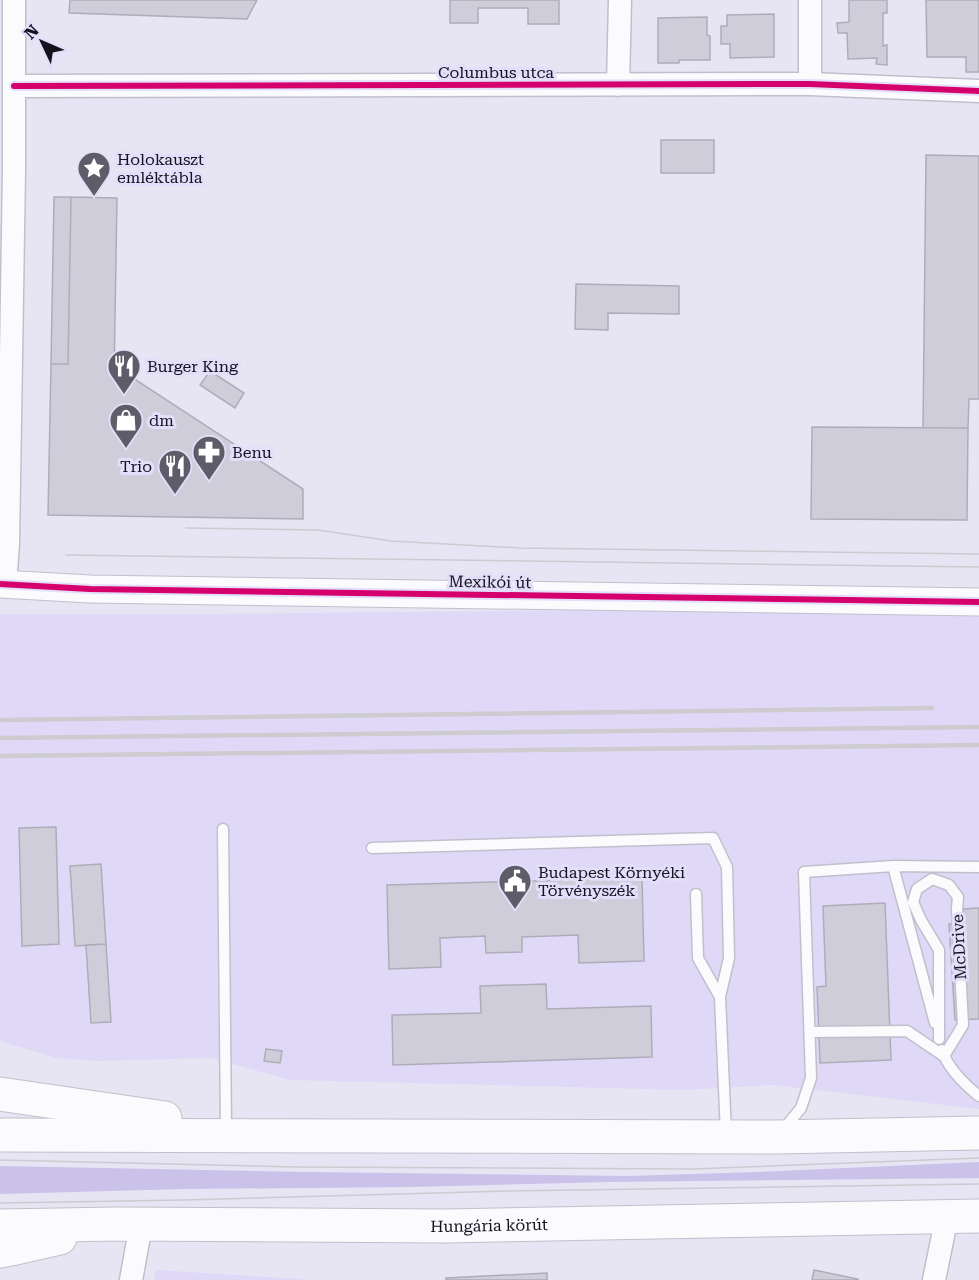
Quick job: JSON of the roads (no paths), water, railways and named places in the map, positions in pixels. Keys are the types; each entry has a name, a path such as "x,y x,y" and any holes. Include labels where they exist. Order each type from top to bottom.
{"main road":[{"path":"0,1094 286,1135"},
{"path":"0,1135 776,1137 979,1132"},
{"name":"Hungária körút","path":"0,1226 129,1224 446,1226 979,1216"},
{"path":"0,1251 129,1224"}],"street":[{"path":"2,584 8,544 7,170 14,86 14,0"},
{"path":"618,85 620,0"},
{"path":"810,0 810,84"},
{"name":"Columbus utca","path":"14,86 810,84 979,91"},
{"name":"Mexikói út","path":"2,584 90,589 979,602"},
{"path":"934,1280 947,1216"},
{"path":"129,1224 131,1280"}],"lane":[{"path":"222,829 226,1127"},
{"path":"372,848 713,838 727,867 729,958 720,997 727,1137"},
{"path":"776,1137 801,1108 812,1078 804,872 893,866 979,867"},
{"path":"893,866 944,1056 962,1082 979,1096"},
{"name":"McDrive","path":"939,1039 939,950 913,902 917,889 932,879 949,885 958,897 963,1025 944,1056"},
{"path":"696,894 698,958 720,997"},
{"path":"810,1032 907,1031 944,1056"}],"tram line":[{"path":"186,528 318,530 391,541 520,548 979,554"},
{"path":"66,555 979,567"},
{"path":"0,1160 296,1167 693,1169 979,1158"},
{"path":"0,1203 508,1191 979,1184"}],"railway":[{"path":"0,720 932,708"},
{"path":"0,738 979,727"},
{"path":"0,756 979,745"}],"place":[{"name":"Holokauszt emléktábla","path":"94,197"},
{"name":"Burger King","path":"124,395"},
{"name":"dm","path":"126,449"},
{"name":"Benu","path":"209,481"},
{"name":"Trio","path":"175,495"},
{"name":"Budapest Környéki Törvényszék","path":"515,910"}]}
